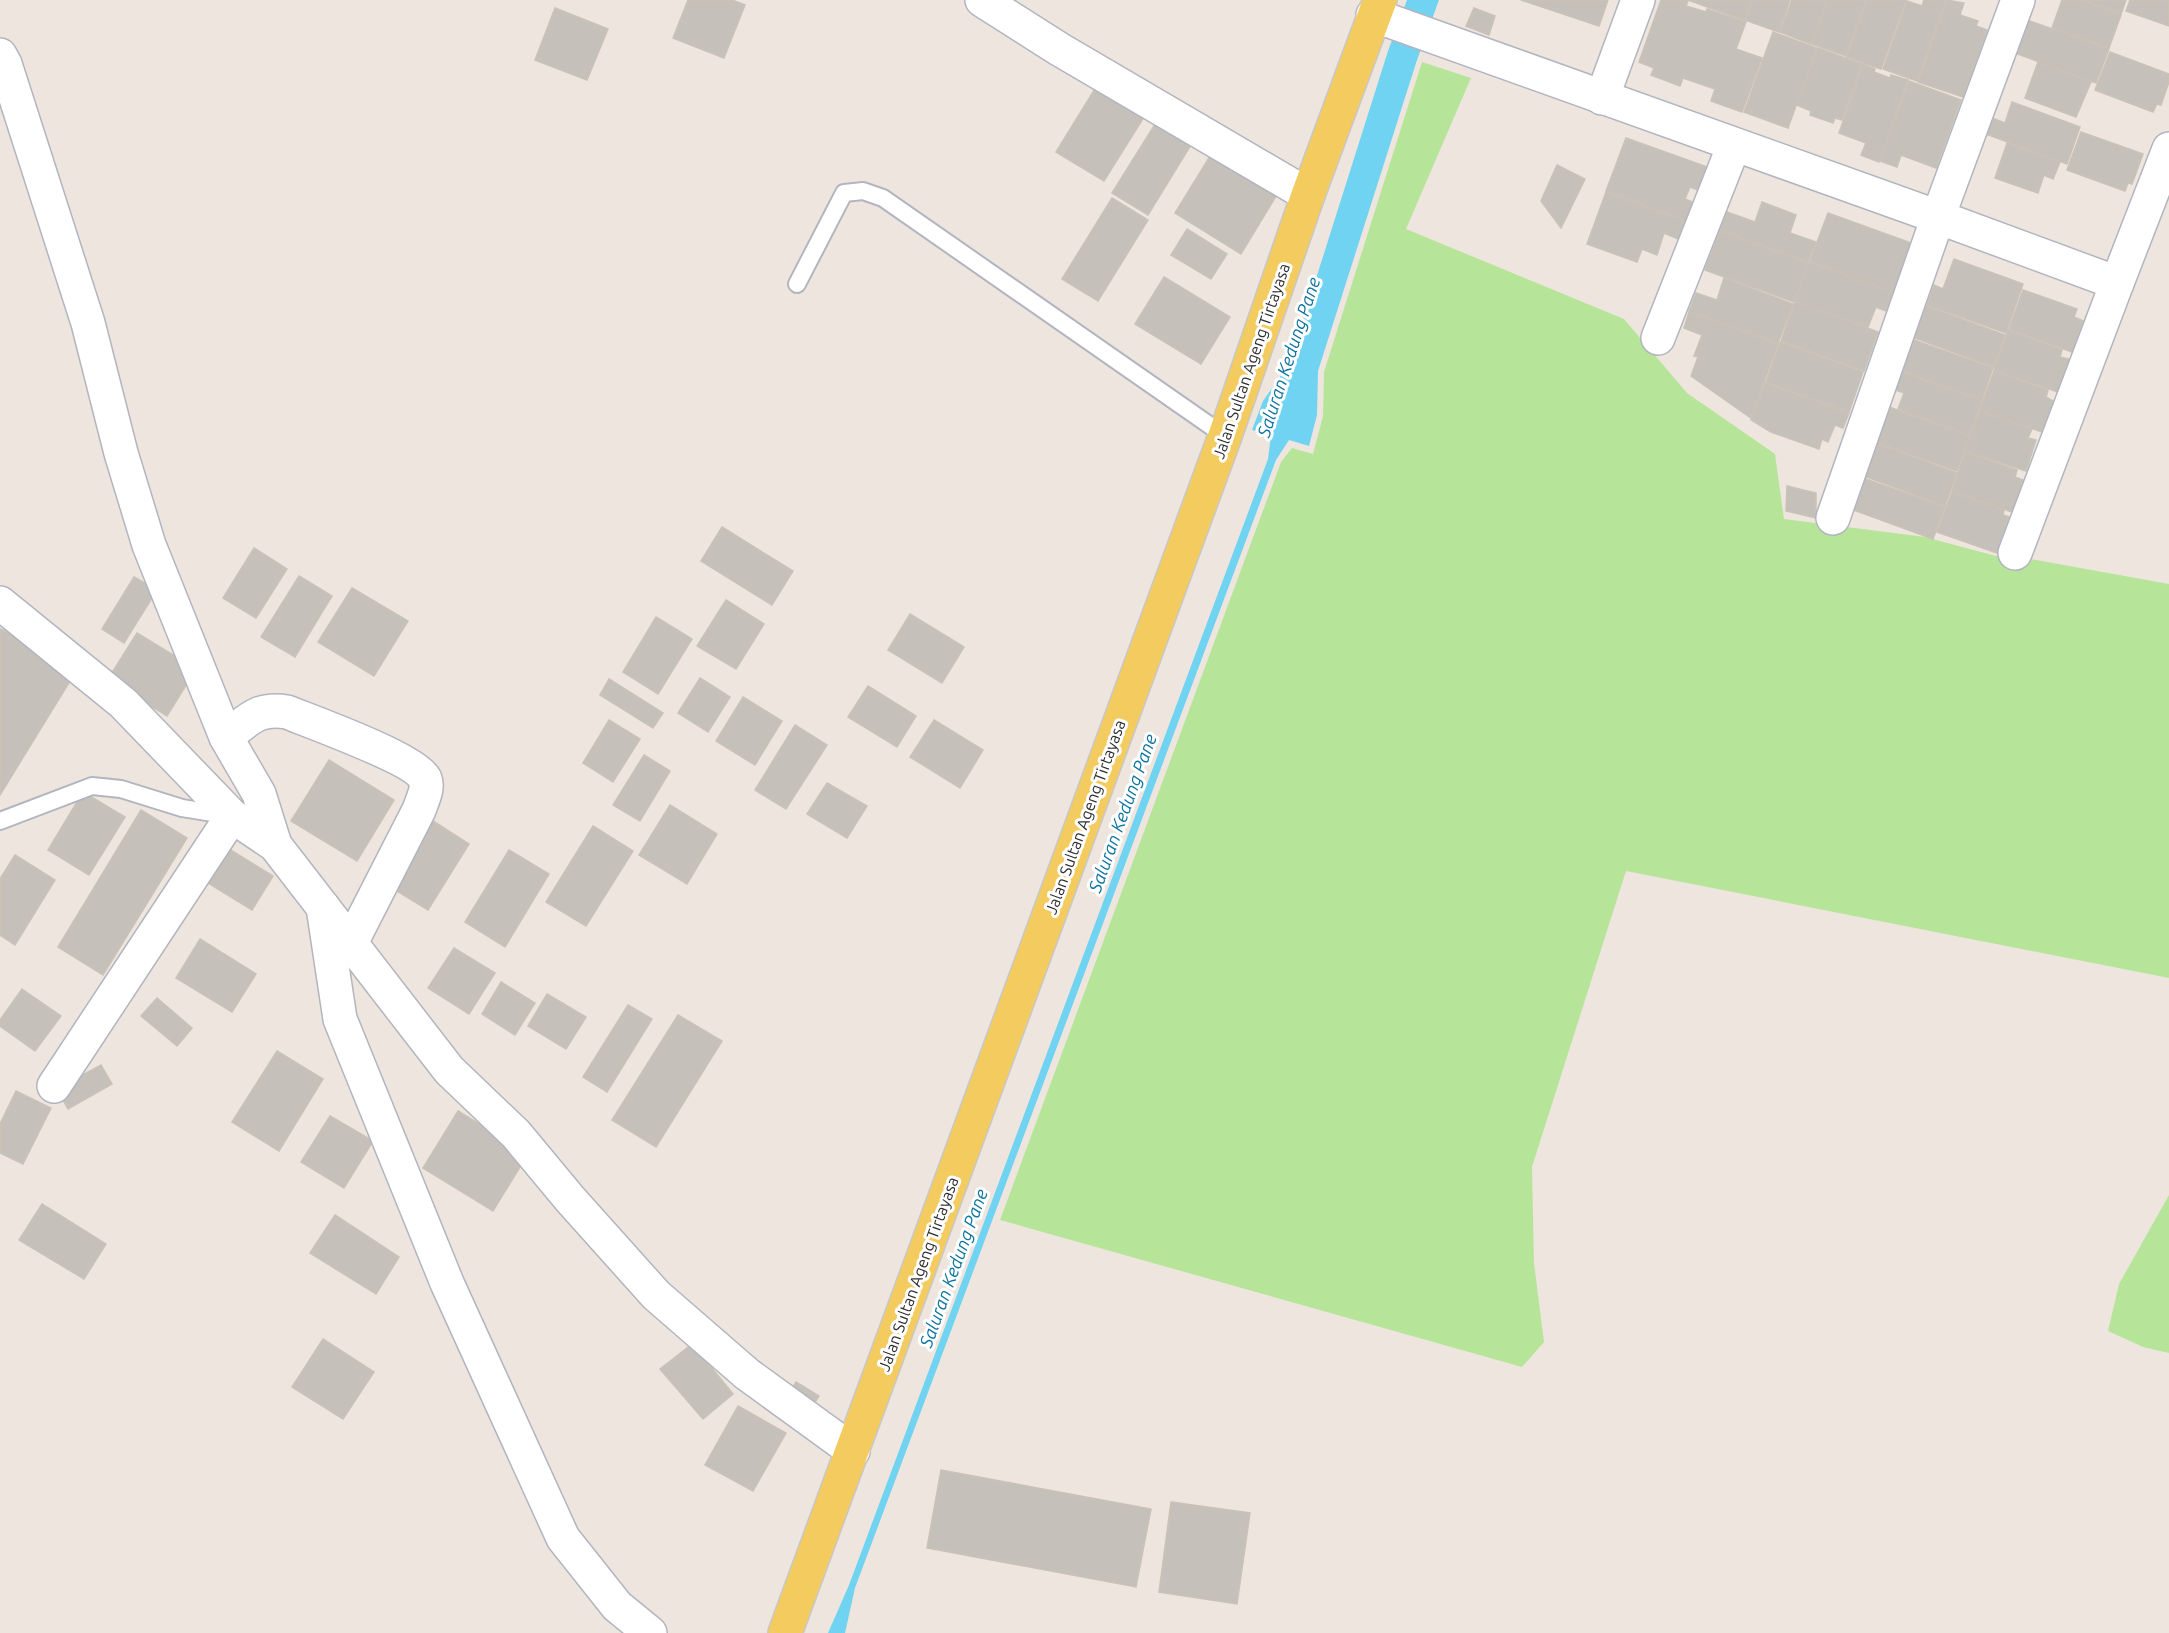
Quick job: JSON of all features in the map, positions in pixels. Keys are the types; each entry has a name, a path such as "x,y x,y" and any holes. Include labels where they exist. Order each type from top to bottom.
{"main road":[{"name":"Jalan Sultan Ageng Tirtayasa","path":"785,1633 1225,436 1308,195 1383,13"}],"street":[{"path":"982,0 1059,49 1308,195"},
{"path":"1602,98 1638,0"},
{"path":"1833,518 2015,1"},
{"path":"1383,13 1435,38 2117,283"},
{"path":"0,55 5,64 88,323 121,453 149,545 226,737 260,794 275,845"},
{"path":"1658,338 1734,145"},
{"path":"2015,553 2169,149"},
{"path":"0,603 123,703 232,816 275,845 449,1070 516,1134 570,1199 656,1295 747,1374 853,1451"},
{"path":"226,737 254,716 270,709 287,712 389,755 420,772 426,781 419,810 351,943"},
{"path":"54,1086 232,816"},
{"path":"322,906 340,1019 447,1284 563,1538 617,1606 650,1633"}],"lane":[{"path":"796,284 844,193 863,191 883,198 1225,436"},
{"path":"0,821 92,786 121,789 182,808 232,816"}],"green space":[{"path":"1422,62 1471,78 1406,229 1624,319 1687,393 1775,454 1784,519 1925,537 1996,556 2030,559 2169,584 2169,978 1626,871 1532,1167 1534,1263 1544,1342 1522,1367 1000,1220 1281,462 1292,448 1313,454 1323,416 1324,372"},
{"path":"2169,1195 2169,1353 2143,1347 2108,1331 2119,1284"}],"water":[{"path":"1407,0 1439,0 1417,60 1318,371 1317,415 1309,446 1289,440 1276,460 855,1588 845,1633 828,1633 849,1585 1268,459 1271,435 1252,430 1263,401 1289,364 1388,51"}],"building":[{"path":"688,0 732,0 745,5 724,58 673,38"},
{"path":"1521,0 1608,0 1599,26"},
{"path":"1661,0 1685,0 1688,1 1686,6 1706,12 1707,9 1746,22 1736,49 1762,58 1742,112 1711,101 1715,89 1683,78 1680,86 1651,75 1654,68 1639,62"},
{"path":"1688,0 1712,0 1710,8"},
{"path":"1713,0 1751,0 1744,20 1710,8"},
{"path":"1752,0 1790,0 1779,32 1745,20"},
{"path":"1792,0 1827,0 1811,44 1780,32"},
{"path":"1828,0 1866,0 1846,56 1812,44"},
{"path":"1867,0 1906,0 1881,69 1847,57"},
{"path":"1924,0 1946,0 1917,81 1883,69 1907,1 1922,6"},
{"path":"1947,0 1964,3 1960,15 1978,21 1976,26 1987,30 1963,97 1918,82"},
{"path":"2062,0 2080,0 2121,15 2109,48 2052,28"},
{"path":"2083,0 2126,0 2121,14"},
{"path":"2130,0 2169,0 2169,26 2126,11"},
{"path":"555,8 608,29 587,80 535,60"},
{"path":"1474,8 1495,16 1489,35 1466,26"},
{"path":"2027,20 2109,49 2096,83 2015,53"},
{"path":"1773,32 1817,48 1788,128 1744,112"},
{"path":"1818,48 1862,64 1842,120 1835,118 1833,123 1810,115 1811,111 1797,105"},
{"path":"2110,52 2169,74 2169,82 2161,105 2157,104 2153,112 2095,90"},
{"path":"2038,62 2091,82 2076,117 2025,98"},
{"path":"1863,64 1875,69 1874,72 1890,78 1891,75 1908,80 1879,162 1861,155 1866,143 1839,133"},
{"path":"1101,79 1149,109 1104,181 1056,152"},
{"path":"1909,81 1961,100 1936,168 1901,155 1897,167 1880,161"},
{"path":"2012,102 2080,127 2067,164 1986,134 1992,118 2005,123"},
{"path":"1162,113 1197,135 1148,215 1112,193"},
{"path":"2081,132 2143,154 2132,184 2128,183 2125,191 2067,170"},
{"path":"1626,138 1710,168 1701,191 1690,187 1685,199 1697,204 1690,222 1606,191"},
{"path":"2007,143 2060,162 2053,179 2044,175 2038,193 1995,178"},
{"path":"1215,148 1281,188 1241,254 1175,213"},
{"path":"1557,165 1585,179 1561,228 1541,201"},
{"path":"1606,192 1690,223 1683,241 1664,233 1657,255 1642,249 1637,262 1587,244"},
{"path":"1112,198 1148,220 1098,301 1062,279"},
{"path":"1762,202 1796,215 1790,233 1816,242 1808,262 1720,230 1727,212 1755,222"},
{"path":"1828,213 1911,243 1893,292 1810,261"},
{"path":"1187,229 1227,254 1211,279 1171,255"},
{"path":"1720,231 1808,263 1794,302 1705,270"},
{"path":"1954,259 2023,284 2006,333 1927,305 1934,285 1943,289"},
{"path":"1809,262 1893,292 1886,311 1876,307 1868,327 1795,301"},
{"path":"1164,277 1230,317 1201,364 1135,324"},
{"path":"1724,278 1793,304 1778,343 1689,311 1696,293 1717,300"},
{"path":"2023,290 2077,309 2074,317 2083,321 2072,352 2009,329"},
{"path":"1795,301 1878,332 1864,371 1781,341"},
{"path":"1926,306 2005,335 1994,367 1915,338"},
{"path":"1689,312 1778,344 1751,418 1691,376 1698,357 1694,356 1702,335 1684,328"},
{"path":"2008,330 2062,350 2060,357 2069,359 2058,392 1994,370"},
{"path":"1914,340 1993,368 1982,400 1903,371"},
{"path":"1780,342 1863,372 1849,412 1766,382"},
{"path":"1994,371 2048,390 2046,397 2053,401 2042,432 1980,410"},
{"path":"1902,372 1982,401 1970,435 1898,409 1904,393 1895,390"},
{"path":"1765,383 1849,413 1843,428 1835,425 1828,442 1822,439 1819,449 1771,432 1751,420"},
{"path":"1889,407 1970,436 1957,471 1876,442"},
{"path":"1980,411 2032,429 2028,438 2036,440 2026,471 1965,451"},
{"path":"1876,443 1957,473 1945,506 1864,476"},
{"path":"1965,452 2017,470 2015,477 2023,480 2012,512 1952,491"},
{"path":"1863,478 1945,507 1933,539 1851,509"},
{"path":"1787,486 1816,493 1816,518 1786,511"},
{"path":"1952,492 2004,510 2003,515 2009,517 1997,553 1937,532"},
{"path":"722,527 793,571 772,605 701,561"},
{"path":"254,548 287,569 256,618 223,598"},
{"path":"299,576 332,596 295,657 261,637"},
{"path":"134,577 157,590 124,643 102,629"},
{"path":"352,588 408,621 374,676 318,642"},
{"path":"726,600 764,624 736,669 697,646"},
{"path":"910,614 964,647 942,683 888,650"},
{"path":"656,617 692,639 658,694 623,672"},
{"path":"1,629 75,673 0,795 0,631"},
{"path":"137,633 196,669 167,716 108,679"},
{"path":"700,678 730,697 708,732 678,713"},
{"path":"609,679 663,713 653,728 600,695"},
{"path":"868,686 916,716 897,747 848,717"},
{"path":"743,697 782,721 755,765 716,741"},
{"path":"609,720 640,739 613,782 583,763"},
{"path":"934,720 983,750 960,788 910,757"},
{"path":"795,725 827,745 786,809 755,790"},
{"path":"644,755 670,771 640,821 613,805"},
{"path":"329,760 394,800 357,861 291,821"},
{"path":"827,783 867,806 847,838 807,814"},
{"path":"83,792 125,817 89,875 48,850"},
{"path":"670,805 717,834 687,884 639,855"},
{"path":"141,810 187,838 103,975 58,947"},
{"path":"433,821 469,844 428,910 392,888"},
{"path":"593,826 633,851 586,926 546,902"},
{"path":"229,849 273,876 252,910 208,883"},
{"path":"509,850 549,874 505,947 465,922"},
{"path":"15,855 55,880 15,945 0,935 0,879"},
{"path":"200,939 256,974 232,1012 176,978"},
{"path":"454,948 495,973 469,1014 428,988"},
{"path":"501,982 535,1003 515,1035 482,1014"},
{"path":"22,989 61,1016 35,1051 0,1026 0,1020"},
{"path":"547,994 586,1017 566,1049 528,1026"},
{"path":"157,998 192,1028 177,1046 141,1016"},
{"path":"628,1005 652,1019 607,1092 583,1077"},
{"path":"678,1015 722,1041 656,1147 612,1120"},
{"path":"277,1051 323,1079 279,1151 232,1122"},
{"path":"101,1065 112,1084 68,1109 57,1089"},
{"path":"16,1091 51,1108 23,1164 0,1153 0,1124"},
{"path":"458,1111 528,1154 493,1211 423,1168"},
{"path":"330,1116 373,1141 344,1188 301,1162"},
{"path":"42,1204 106,1244 84,1279 19,1240"},
{"path":"335,1215 399,1257 376,1294 310,1253"},
{"path":"323,1339 374,1372 343,1419 292,1387"},
{"path":"692,1344 733,1394 703,1419 660,1369"},
{"path":"796,1382 819,1396 809,1412 786,1398"},
{"path":"738,1406 786,1433 753,1491 705,1465"},
{"path":"941,1470 1151,1509 1136,1587 927,1548"},
{"path":"1171,1502 1250,1513 1237,1604 1159,1592"}],"water label":[{"name":"Saluran Kedung Pane","path":"1288,357"},
{"name":"Saluran Kedung Pane","path":"1122,813"},
{"name":"Saluran Kedung Pane","path":"953,1268"}]}
